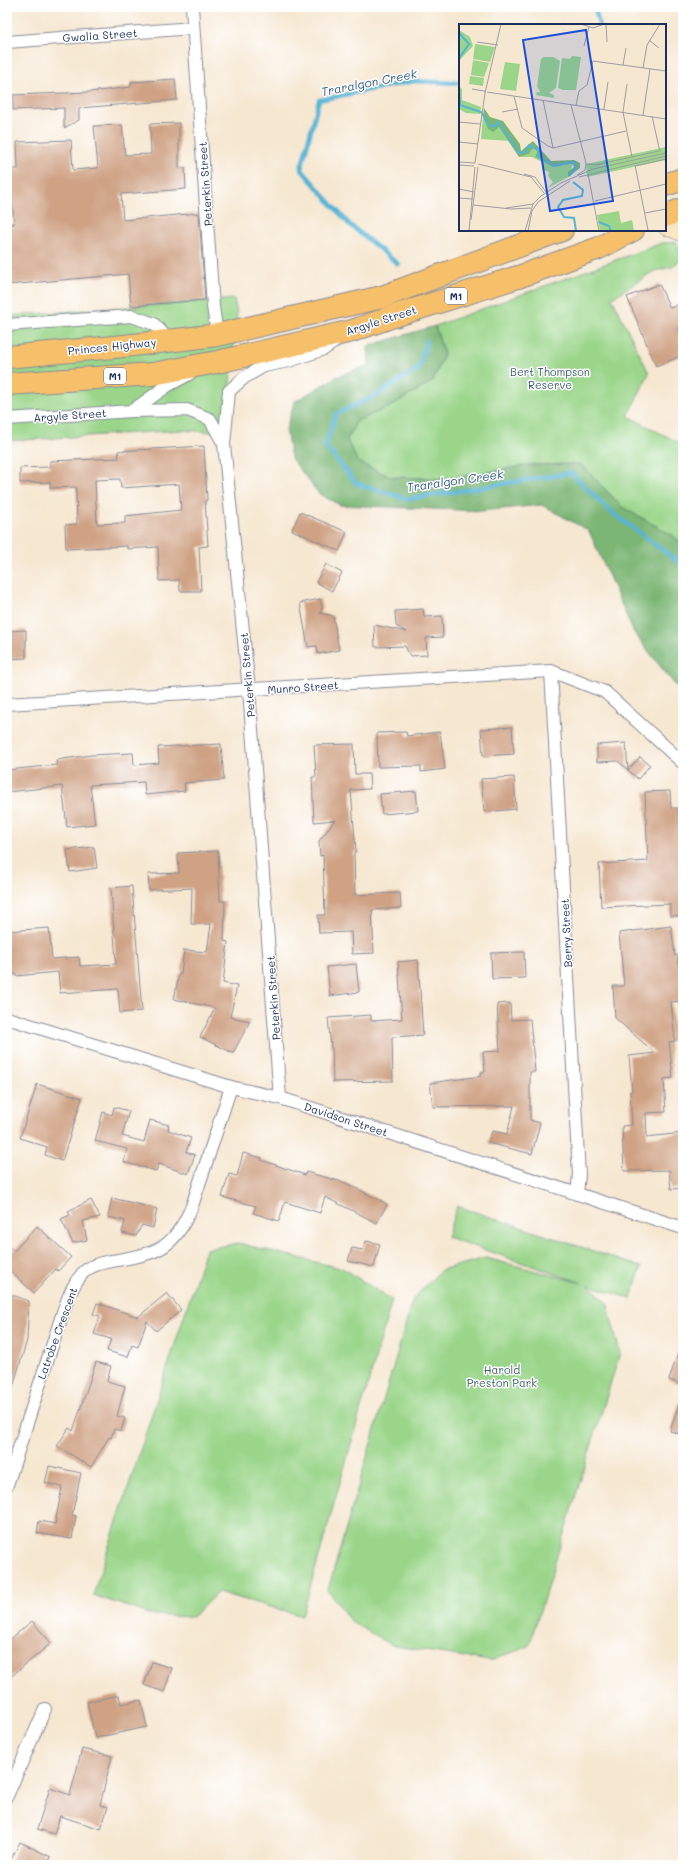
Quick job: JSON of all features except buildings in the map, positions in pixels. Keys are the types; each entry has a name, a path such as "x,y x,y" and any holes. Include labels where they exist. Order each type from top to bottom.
{"highway":[{"path":"666,185 683,178"},
{"path":"666,216 683,209"},
{"name":"Argyle Street","path":"217,334 382,297 559,231"},
{"name":"Argyle Street","path":"222,361 352,331 391,317 521,276 598,248 631,231"},
{"name":"Princes Highway","path":"7,357 124,346 217,334"},
{"name":"Peterkin Street","path":"217,334 222,361"},
{"path":"7,362 25,363 144,358 156,383"},
{"name":"M1","path":"7,384 156,383 222,361"}],"main road":[{"path":"666,226 683,233"}],"street":[{"name":"Peterkin Street","path":"192,7 213,306 217,334"},
{"name":"Gwalia Street","path":"7,42 193,28"},
{"path":"7,325 132,316 154,324 169,340"},
{"name":"Peterkin Street","path":"280,1098 249,690 224,444 229,391 245,377 264,366 289,361 324,349 352,331"},
{"path":"132,411 156,383"},
{"name":"Argyle Street","path":"7,419 132,411 187,410 210,419 224,444"},
{"path":"551,671 605,692 683,763"},
{"name":"Munro Street","path":"7,704 551,671"},
{"name":"Berry Street","path":"551,671 580,1175 577,1194"},
{"name":"Davidson Street","path":"7,1018 230,1087 280,1098 683,1228"},
{"name":"Latrobe Crescent","path":"7,1484 62,1312 74,1285 83,1273 97,1264 162,1249 174,1238 185,1224 192,1206 230,1087"},
{"path":"7,1796 45,1709"}],"green space":[{"name":"Bert Thompson Reserve","path":"677,242 681,259 672,267 654,271 612,298 649,373 628,416 683,445 683,545 672,535 622,507 581,464 529,465 448,479 391,477 358,462 347,440 357,421 389,407 433,381 444,354 435,326 662,243"},
{"path":"234,299 237,313 225,433 182,430 7,441 7,316"},
{"path":"435,326 444,354 433,381 389,407 357,421 347,440 358,462 391,477 448,479 529,465 581,464 622,507 672,535 683,545 683,695 634,633 589,531 542,505 481,511 340,505 319,494 291,458 286,430 294,402 336,377 369,365 368,346"},
{"name":"Harold Preston Park","path":"457,1206 641,1267 631,1299 589,1285 607,1302 620,1353 529,1646 490,1661 394,1646 351,1622 328,1590 413,1299 441,1270 486,1258 582,1283 447,1237"},
{"path":"238,1243 344,1269 392,1300 302,1616 218,1592 192,1617 152,1615 93,1595 206,1249"}],"waterway":[{"name":"Traralgon Creek","path":"595,7 599,24"},
{"name":"Traralgon Creek","path":"398,264 349,224 301,169 319,100 414,81 459,83"},
{"name":"Traralgon Creek","path":"426,341 419,368 379,394 336,414 325,446 357,484 408,499 571,473 610,511 683,565"}]}
